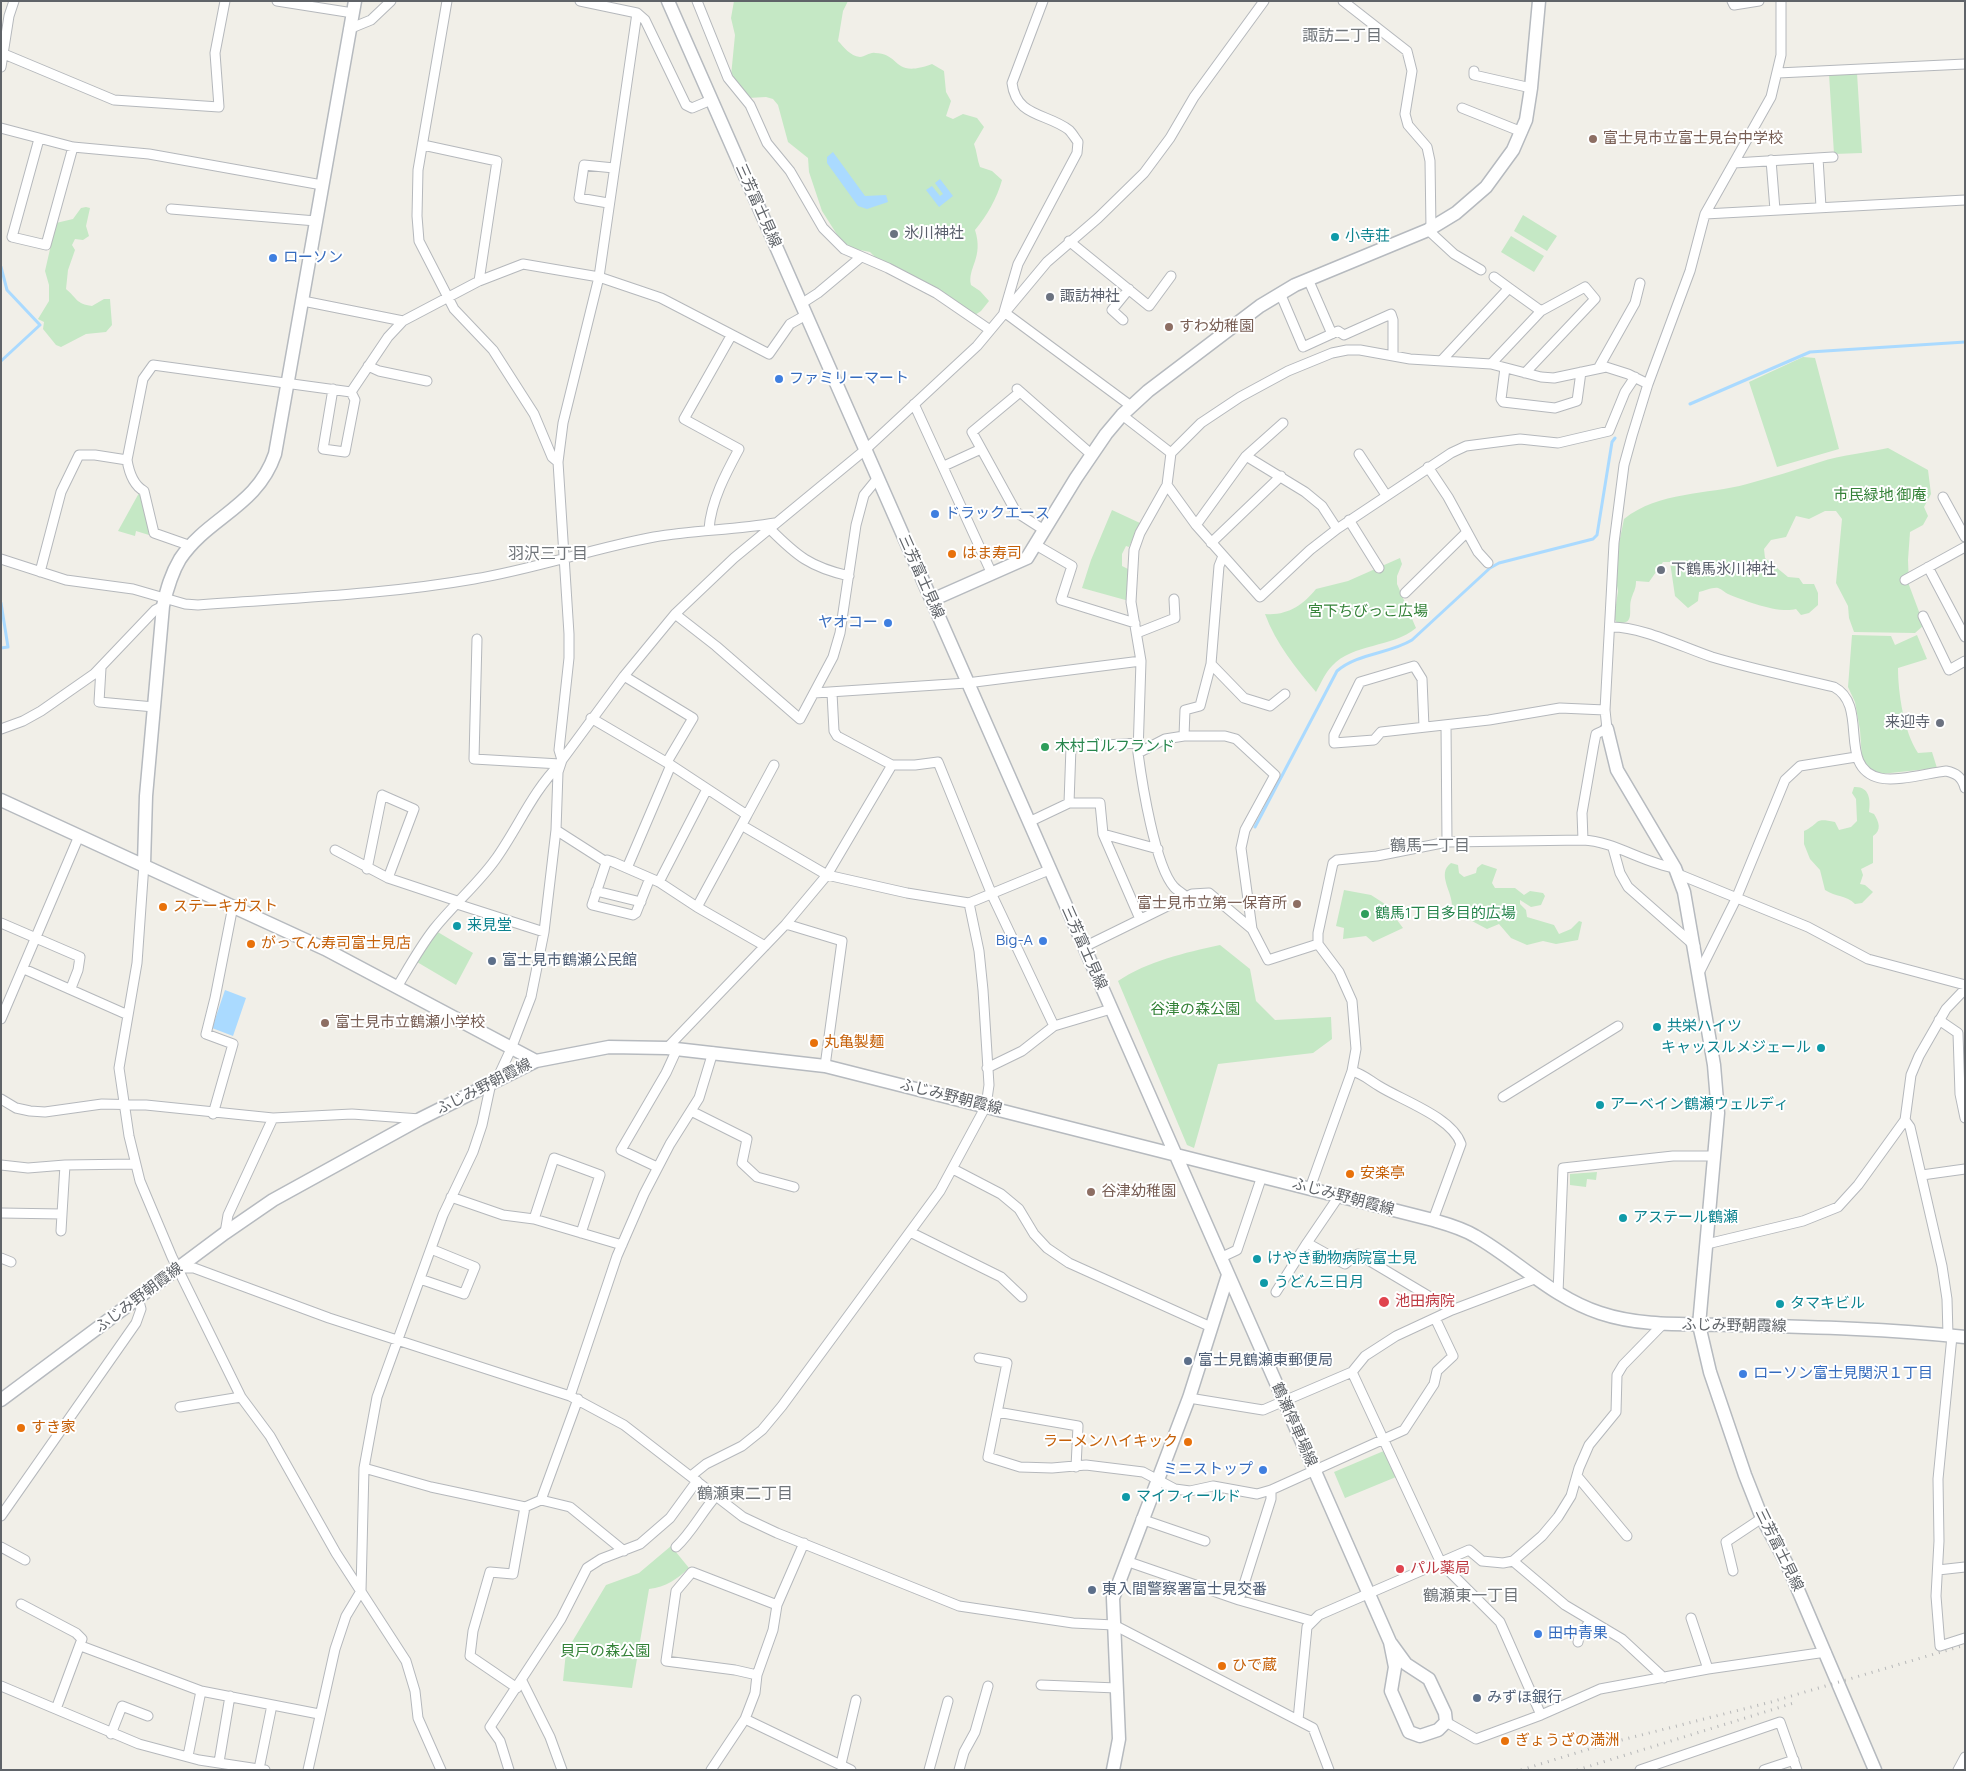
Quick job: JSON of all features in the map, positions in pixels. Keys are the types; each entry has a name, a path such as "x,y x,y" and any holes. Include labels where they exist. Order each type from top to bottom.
{"main road":[{"name":"三芳富士見線","path":"668,1 1174,1153"},
{"path":"932,600 1027,558 1092,455 1127,411 1205,347 1280,293 1308,279 1429,229 1456,213 1486,187 1502,168 1522,132 1531,88 1539,1"},
{"path":"144,864 144,833 164,602 173,572 191,546 247,498 265,476 277,447 354,7"},
{"name":"三芳富士見線","path":"1607,728 1617,770 1676,871 1687,902 1695,946 1715,1072 1718,1113 1699,1325 1710,1372 1745,1475 1762,1518 1787,1564 1875,1770"},
{"path":"1,800 144,864 325,949 536,1061"},
{"name":"ふじみ野朝霞線","path":"2,1400 225,1233 280,1195 420,1119 536,1061 609,1048 672,1048 825,1066 1433,1220 1475,1236 1558,1293 1599,1313 1639,1322 1868,1329 1955,1336"},
{"name":"鶴瀬停車場線","path":"1174,1153 1390,1642"},
{"path":"1113,1770 1119,1739 1114,1598 1126,1561 1189,1398 1228,1275"},
{"path":"1390,1642 1406,1664 1428,1679 1445,1713 1446,1722 1438,1730 1420,1736 1409,1732 1391,1692 1395,1667 1390,1642"}],"street":[{"path":"1,67 4,41 14,1"},
{"path":"4,54 114,100 219,107 215,53 225,1"},
{"path":"276,1 354,7"},
{"path":"349,29 371,20 391,1"},
{"path":"447,1 416,196 419,240 447,298 460,317 493,350 504,365 534,414 552,457 558,462"},
{"path":"580,1 621,5 638,13 646,20 686,105 692,108 711,100"},
{"path":"697,1 728,78 750,105 767,143 790,171 823,228 844,249 888,268 936,293 990,330"},
{"path":"1004,312 1018,264 1077,152 1078,142 1069,130 1021,106 1013,96 1012,83 1043,1"},
{"path":"396,987 435,928 496,858 521,816 591,718 675,614 734,558 865,450 977,346 1046,262 1098,218 1144,173 1170,138 1194,97 1264,1"},
{"path":"1343,1 1407,51 1412,71 1405,114 1408,125 1427,147 1430,161 1429,229 1454,254 1481,270"},
{"path":"1732,1 1734,5 1759,1"},
{"path":"1583,840 1582,813 1596,734 1607,728 1605,710 1614,543 1624,465 1648,384 1690,271 1706,214 1771,97 1778,73 1783,22 1781,1"},
{"path":"308,1770 319,1714 343,1624 361,1591 364,1468 376,1397 451,1197 473,1152 482,1125 491,1083 498,1077 511,1049 530,997 544,932 556,830 561,762 559,750 569,658 565,559 558,462 563,424 599,277 608,203 638,13"},
{"path":"1778,73 1965,64"},
{"path":"1474,71 1474,75 1531,88"},
{"path":"1462,108 1522,132"},
{"path":"1,128 73,147 149,154 322,185"},
{"path":"39,139 12,237 46,245 73,147"},
{"path":"423,145 497,161 479,281"},
{"path":"1734,163 1833,157"},
{"path":"1818,158 1821,207"},
{"path":"1771,160 1775,210"},
{"path":"608,203 579,198 584,165 614,168"},
{"path":"1706,214 1965,200"},
{"path":"171,209 316,221"},
{"path":"1069,241 1149,306 1171,276"},
{"path":"351,392 368,366 403,321 479,281 523,264 599,277 661,298 768,354 790,324 818,293 861,257"},
{"path":"1494,277 1541,311"},
{"path":"1308,279 1332,334"},
{"path":"1599,367 1635,303 1640,283"},
{"path":"1491,364 1541,311 1585,287 1596,299 1525,373"},
{"path":"1442,360 1508,288"},
{"path":"1123,320 1112,310 1129,289"},
{"path":"1280,293 1303,347 1338,331 1344,335 1391,314 1393,320 1393,356"},
{"path":"303,301 403,321"},
{"path":"1004,312 1127,411 1171,453"},
{"path":"709,529 710,515 718,493 739,449 684,419 731,336"},
{"path":"1187,897 1175,888 1168,877 1158,849 1138,752 1141,661 1131,602 1134,550 1140,533 1167,485 1171,453 1185,437 1208,418 1288,371 1332,353 1347,350 1360,350 1393,356 1491,364 1554,378 1606,367 1648,384"},
{"path":"191,546 154,533 144,491 138,488 128,471 127,460 143,379 153,365 351,392"},
{"path":"368,366 406,378 427,381"},
{"path":"1505,368 1501,399 1503,402 1555,408 1577,401 1580,372"},
{"path":"1167,485 1196,525 1260,597 1310,550 1349,520 1428,467 1466,446 1520,439 1558,444 1609,431 1625,392 1634,377"},
{"path":"333,389 323,449 345,452 355,400 351,392"},
{"path":"1044,530 1016,512 972,432 1018,391 1092,455"},
{"path":"914,404 992,574"},
{"path":"1196,525 1246,456 1283,423"},
{"path":"944,466 981,450"},
{"path":"1359,454 1386,496"},
{"path":"40,572 61,492 79,455 94,455 127,460"},
{"path":"1246,456 1281,476 1322,506 1337,529"},
{"path":"1428,467 1448,496 1478,552 1488,563"},
{"path":"1211,543 1281,476"},
{"path":"675,614 716,646 800,719 833,658 840,633 856,525 864,495 877,479"},
{"path":"1943,497 1965,538"},
{"path":"1349,520 1379,568"},
{"path":"1,560 66,580 133,589 164,602 198,605 365,594 472,579 565,559 653,537 709,529 748,528 777,523"},
{"path":"770,529 797,556 818,567 849,576"},
{"path":"1405,592 1467,532"},
{"path":"1036,545 1072,566 1060,600 1135,623"},
{"path":"1905,580 1965,547"},
{"path":"1184,736 1185,710 1200,706 1211,664 1219,566 1223,556"},
{"path":"1928,568 1961,620 1965,637"},
{"path":"1137,633 1175,618 1174,599"},
{"path":"1,729 23,721 41,711 101,668 164,602"},
{"path":"1923,616 1949,670 1965,661"},
{"path":"1610,627 1621,627 1646,633 1712,657 1834,687 1843,692 1849,700 1854,726 1856,757 1863,769 1880,778 1946,771 1959,777 1965,788"},
{"path":"477,639 474,759 561,762"},
{"path":"814,693 967,683 1141,661"},
{"path":"1211,664 1244,698 1270,706 1285,694"},
{"path":"1424,727 1422,679 1414,666 1360,682 1334,735 1334,743 1374,740 1381,732 1446,725 1560,708 1605,710"},
{"path":"101,668 99,702 154,707"},
{"path":"624,676 693,718 669,763 627,868"},
{"path":"832,693 834,731 837,736 892,765 938,762 992,895 1054,1026"},
{"path":"591,718 669,763 748,815"},
{"path":"1446,725 1447,842"},
{"path":"1138,752 1165,739 1184,736 1225,736 1236,739 1275,775 1245,830 1241,848 1252,929 1268,960 1318,944"},
{"path":"1069,803 1071,747 1139,743"},
{"path":"1699,973 1736,899 1785,780 1800,766 1856,757"},
{"path":"657,1167 621,1150 666,1073 672,1048 731,978 786,924 827,875 892,765"},
{"path":"697,907 743,826 774,766"},
{"path":"660,882 707,789"},
{"path":"367,868 382,796 414,809 388,878"},
{"path":"1029,822 1069,803 1100,803 1103,834 1140,919"},
{"path":"743,826 827,875 969,903 1049,870"},
{"path":"556,830 606,862 607,860 660,882 697,907 765,946"},
{"path":"1103,834 1158,849"},
{"path":"1,1019 24,969 79,836"},
{"path":"1310,1188 1352,1071 1356,1049 1352,1001 1339,972 1318,944 1318,933 1333,863 1337,860 1378,856 1447,842 1596,841 1676,871 1736,899 1808,927 1868,959 1965,987 1952,1000 1939,1020 1911,1075 1905,1120 1858,1185 1838,1207 1802,1221 1707,1244"},
{"path":"1613,848 1620,873 1628,887 1695,946"},
{"path":"335,850 388,878 544,932"},
{"path":"606,862 592,905 633,916 641,902 650,878"},
{"path":"144,864 141,932 119,1068 136,1164 147,1200 241,1397 282,1456 336,1553 406,1662 415,1691 418,1718 441,1770"},
{"path":"596,891 641,902"},
{"path":"1084,948 1187,897 1209,893 1252,929"},
{"path":"509,1770 500,1741 490,1727 561,1619 587,1568 601,1559 640,1544 670,1518 694,1479 706,1464 742,1446 762,1430 782,1406 910,1232 954,1169 986,1106 988,1085 979,951 969,903"},
{"path":"214,1114 232,1044 206,1034 233,906"},
{"path":"1,923 80,957 78,970 70,988"},
{"path":"786,924 842,941 825,1066"},
{"path":"24,969 128,1015"},
{"path":"987,1068 1022,1051 1054,1026 1111,1009"},
{"path":"1939,1020 1958,1033 1960,1094 1965,1118"},
{"path":"1503,1097 1618,1026"},
{"path":"542,1500 622,1245 657,1167 699,1098 713,1052"},
{"path":"1352,1071 1365,1075 1379,1086 1410,1101 1444,1124 1458,1137 1461,1144 1433,1220"},
{"path":"1,1099 16,1108 45,1112 102,1104 124,1104 214,1114 273,1118 352,1114 420,1119"},
{"path":"691,1110 747,1139 742,1163 757,1177 794,1187"},
{"path":"225,1233 228,1215 273,1118"},
{"path":"1905,1120 1910,1127 1922,1175 1955,1336 1938,1479 1938,1570 1936,1596 1940,1646 1965,1638"},
{"path":"1558,1293 1563,1168 1674,1156 1714,1156"},
{"path":"534,1219 554,1158 600,1175 581,1233"},
{"path":"1,1165 28,1168 136,1164"},
{"path":"61,1231 65,1166"},
{"path":"954,1169 1000,1194 1019,1209 1034,1234 1048,1248 1069,1263 1211,1327"},
{"path":"1922,1175 1965,1169"},
{"path":"1220,1258 1237,1250 1262,1176"},
{"path":"1276,1292 1339,1196"},
{"path":"451,1197 503,1215 534,1219 622,1245"},
{"path":"1,1213 62,1214"},
{"path":"910,1232 1000,1276 1022,1296"},
{"path":"1307,1243 1345,1264 1358,1254 1452,1310"},
{"path":"420,1279 464,1294 475,1267 431,1249"},
{"path":"1,1258 11,1262"},
{"path":"178,1268 194,1268 329,1318 574,1398 624,1425 743,1517 959,1606 1073,1623 1114,1626 1313,1728 1329,1770"},
{"path":"1189,1398 1214,1400 1258,1410 1352,1372 1365,1356 1396,1336 1452,1310 1537,1278"},
{"path":"1,1516 136,1323 141,1309 138,1298"},
{"path":"979,1358 1007,1363 988,1457 1020,1467 1100,1466 1114,1470 1143,1472 1175,1488 1190,1491 1213,1486 1257,1494 1271,1490 1404,1430 1434,1384 1437,1371 1453,1356 1435,1318"},
{"path":"1298,1720 1307,1627 1312,1621 1319,1615 1469,1550 1482,1561 1503,1563 1513,1561 1542,1536 1562,1512 1571,1496 1590,1445 1616,1412 1617,1375 1622,1365 1663,1324"},
{"path":"1352,1372 1441,1563 1500,1622 1541,1715"},
{"path":"180,1407 241,1397"},
{"path":"997,1412 1078,1426 1076,1467"},
{"path":"364,1468 431,1487 526,1507 542,1500 570,1507 624,1551"},
{"path":"1577,1476 1627,1536"},
{"path":"1239,1600 1271,1499 1271,1490"},
{"path":"676,1548 690,1534 702,1513 716,1496"},
{"path":"526,1507 513,1574 490,1572 473,1631 470,1656 519,1684 550,1737 562,1770"},
{"path":"1733,1571 1726,1542 1762,1518"},
{"path":"1142,1519 1205,1541"},
{"path":"711,1770 745,1719 755,1693 757,1675 773,1630 777,1604 804,1543"},
{"path":"1,1547 24,1560"},
{"path":"1126,1561 1239,1600 1312,1621"},
{"path":"1513,1561 1565,1605 1622,1639 1664,1678"},
{"path":"1938,1570 1965,1567"},
{"path":"757,1675 735,1670 666,1661 676,1591 692,1572 777,1604"},
{"path":"21,1604 76,1633 82,1639 56,1709"},
{"path":"1691,1618 1708,1669"},
{"path":"1578,1642 1579,1637 1590,1621"},
{"path":"81,1646 201,1691 319,1714"},
{"path":"1446,1722 1476,1739 1541,1715 1600,1689 1708,1669 1826,1652"},
{"path":"1041,1684 1116,1688"},
{"path":"1,1686 111,1734 139,1744 223,1766 263,1769 272,1705"},
{"path":"959,1770 964,1752 975,1732 988,1686"},
{"path":"188,1756 201,1691"},
{"path":"223,1766 230,1696"},
{"path":"841,1764 856,1700"},
{"path":"929,1770 948,1701"},
{"path":"111,1734 118,1704 148,1716"},
{"path":"745,1719 851,1770"},
{"path":"1640,1770 1661,1766 1780,1722 1797,1770"},
{"path":"1958,1770 1965,1757"},
{"path":"197,1770 199,1760"},
{"path":"1764,1770 1794,1760"}],"green space":[{"path":"734,1 848,1 843,11 838,41 850,53 860,57 873,53 883,54 903,67 910,69 932,64 944,71 946,92 951,101 946,116 953,119 963,114 977,118 984,127 974,144 980,167 992,171 1002,180 991,207 975,230 978,248 971,273 971,285 989,301 981,311 975,315 877,259 870,252 845,247 822,211 809,172 808,158 788,142 778,105 773,99 766,97 748,98 731,76 735,35 731,18"},
{"path":"1857,73 1862,153 1834,154 1829,74"},
{"path":"81,208 90,208 86,226 89,236 83,240 75,239 72,245 75,250 68,270 66,289 80,302 87,305 92,306 104,299 110,299 112,325 106,332 86,334 61,347 56,345 43,329 44,322 38,319 49,301 49,285 45,271 56,223 73,219"},
{"path":"1523,215 1557,236 1547,251 1514,231"},
{"path":"1511,236 1544,256 1534,272 1501,252"},
{"path":"1803,357 1815,358 1839,449 1777,467 1749,382"},
{"name":"市民緑地 御庵","path":"1888,448 1928,470 1931,494 1924,507 1928,516 1923,525 1910,532 1909,585 1924,625 1915,633 1854,632 1849,618 1848,606 1836,583 1842,519 1836,511 1825,511 1809,519 1796,516 1786,537 1771,540 1764,549 1765,558 1788,577 1799,578 1803,584 1814,584 1818,593 1818,605 1809,613 1801,615 1796,609 1781,610 1762,606 1716,588 1699,592 1698,601 1688,608 1675,596 1670,562 1663,562 1649,582 1636,581 1630,604 1629,619 1627,622 1617,623 1614,618 1618,591 1616,581 1618,548 1624,519 1652,503 1684,495 1732,488 1828,460"},
{"path":"139,493 144,503 149,535 136,531 135,536 118,531"},
{"path":"1112,510 1140,523 1129,547 1126,546 1122,554 1122,566 1130,570 1129,601 1082,588 1091,560"},
{"name":"宮下ちびっこ広場","path":"1400,558 1402,564 1397,576 1397,584 1416,628 1396,639 1361,649 1341,659 1327,672 1316,692 1281,646 1265,614 1287,611 1306,600 1316,589 1348,581"},
{"path":"1852,635 1891,636 1895,645 1917,635 1927,659 1898,668 1899,689 1906,723 1913,744 1918,753 1932,752 1937,768 1881,774 1867,767 1862,759 1860,730 1855,702 1848,687"},
{"path":"1854,787 1863,789 1868,794 1870,802 1869,812 1874,814 1879,826 1878,831 1873,836 1873,863 1861,869 1863,875 1860,884 1865,885 1873,892 1862,903 1855,904 1848,899 1825,890 1820,870 1810,859 1804,844 1804,831 1820,821 1835,822 1839,830 1851,827 1857,821 1856,799 1852,793"},
{"path":"1451,863 1458,865 1459,873 1464,877 1476,873 1477,868 1482,864 1497,869 1492,883 1495,888 1515,888 1524,895 1530,891 1543,893 1545,896 1541,905 1531,907 1520,900 1520,904 1526,910 1527,917 1554,925 1559,934 1571,929 1579,921 1582,922 1578,940 1556,944 1543,941 1527,945 1511,938 1499,924 1487,929 1457,913 1452,907 1445,878 1447,867"},
{"name":"鶴馬1丁目多目的広場","path":"1344,890 1371,895 1385,904 1403,928 1373,942 1366,936 1343,939 1344,928 1336,926"},
{"path":"436,931 473,953 456,985 417,962"},
{"name":"谷津の森公園","path":"1220,945 1250,969 1256,1001 1275,1020 1331,1017 1332,1039 1313,1053 1218,1064 1194,1148 1187,1145 1118,981 1154,963"},
{"path":"1597,1172 1596,1180 1587,1179 1586,1187 1570,1185 1570,1174"},
{"path":"1386,1450 1396,1477 1345,1498 1334,1472"},
{"name":"貝戸の森公園","path":"671,1546 689,1568 671,1582 649,1589 632,1688 563,1681 566,1652 606,1585 639,1573"}],"water":[{"path":"833,152 865,196 886,195 888,202 867,209 858,206 827,163 827,157"},
{"path":"940,179 953,196 939,207 926,190 932,186 940,196 943,194 935,183"},
{"path":"225,990 246,998 233,1036 212,1028"}],"waterway":[{"path":"1,267 7,290 40,325 1,361"},
{"path":"1690,404 1810,352 1965,342"},
{"path":"1255,827 1337,671 1354,661 1403,645 1412,640 1490,568 1499,563 1593,539 1597,535 1612,442 1615,438"},
{"path":"1,603 8,647 1,648"}],"railway":[{"path":"1521,1770 1602,1745 1771,1702 1965,1645"},
{"path":"1577,1770 1797,1702"}],"place":[{"name":"富士見市立富士見台中学校","path":"1593,139"},
{"name":"氷川神社","path":"894,234"},
{"name":"小寺荘","path":"1335,237"},
{"name":"ローソン","path":"273,258"},
{"name":"諏訪神社","path":"1050,297"},
{"name":"すわ幼稚園","path":"1169,327"},
{"name":"ファミリーマート","path":"779,379"},
{"name":"ドラックエース","path":"935,514"},
{"name":"はま寿司","path":"952,554"},
{"name":"下鶴馬氷川神社","path":"1661,570"},
{"name":"ヤオコー","path":"888,623"},
{"name":"来迎寺","path":"1940,723"},
{"name":"木村ゴルフランド","path":"1045,747"},
{"name":"富士見市立第一保育所","path":"1297,904"},
{"name":"ステーキガスト","path":"163,907"},
{"name":"鶴馬1丁目多目的広場","path":"1365,914"},
{"name":"来見堂","path":"457,926"},
{"name":"Big-A","path":"1043,941"},
{"name":"がってん寿司富士見店","path":"251,944"},
{"name":"富士見市鶴瀬公民館","path":"492,961"},
{"name":"富士見市立鶴瀬小学校","path":"325,1023"},
{"name":"共栄ハイツ","path":"1657,1027"},
{"name":"丸亀製麺","path":"814,1043"},
{"name":"キャッスルメジェール","path":"1821,1048"},
{"name":"アーベイン鶴瀬ウェルディ","path":"1600,1105"},
{"name":"安楽亭","path":"1350,1174"},
{"name":"谷津幼稚園","path":"1091,1192"},
{"name":"アステール鶴瀬","path":"1623,1218"},
{"name":"けやき動物病院富士見","path":"1257,1259"},
{"name":"うどん三日月","path":"1264,1283"},
{"name":"池田病院","path":"1384,1302"},
{"name":"タマキビル","path":"1780,1304"},
{"name":"富士見鶴瀬東郵便局","path":"1188,1361"},
{"name":"ローソン富士見関沢１丁目","path":"1743,1374"},
{"name":"すき家","path":"21,1428"},
{"name":"ラーメンハイキック","path":"1188,1442"},
{"name":"ミニストップ","path":"1263,1470"},
{"name":"マイフィールド","path":"1126,1497"},
{"name":"パル薬局","path":"1400,1569"},
{"name":"東入間警察署富士見交番","path":"1092,1590"},
{"name":"田中青果","path":"1538,1634"},
{"name":"ひで蔵","path":"1222,1666"},
{"name":"みずほ銀行","path":"1477,1698"},
{"name":"ぎょうざの満洲","path":"1505,1741"}],"district":[{"name":"諏訪二丁目","path":"1342,37"},
{"name":"羽沢三丁目","path":"548,555"},
{"name":"鶴馬一丁目","path":"1430,847"},
{"name":"鶴瀬東二丁目","path":"745,1495"},
{"name":"鶴瀬東一丁目","path":"1471,1597"}]}
